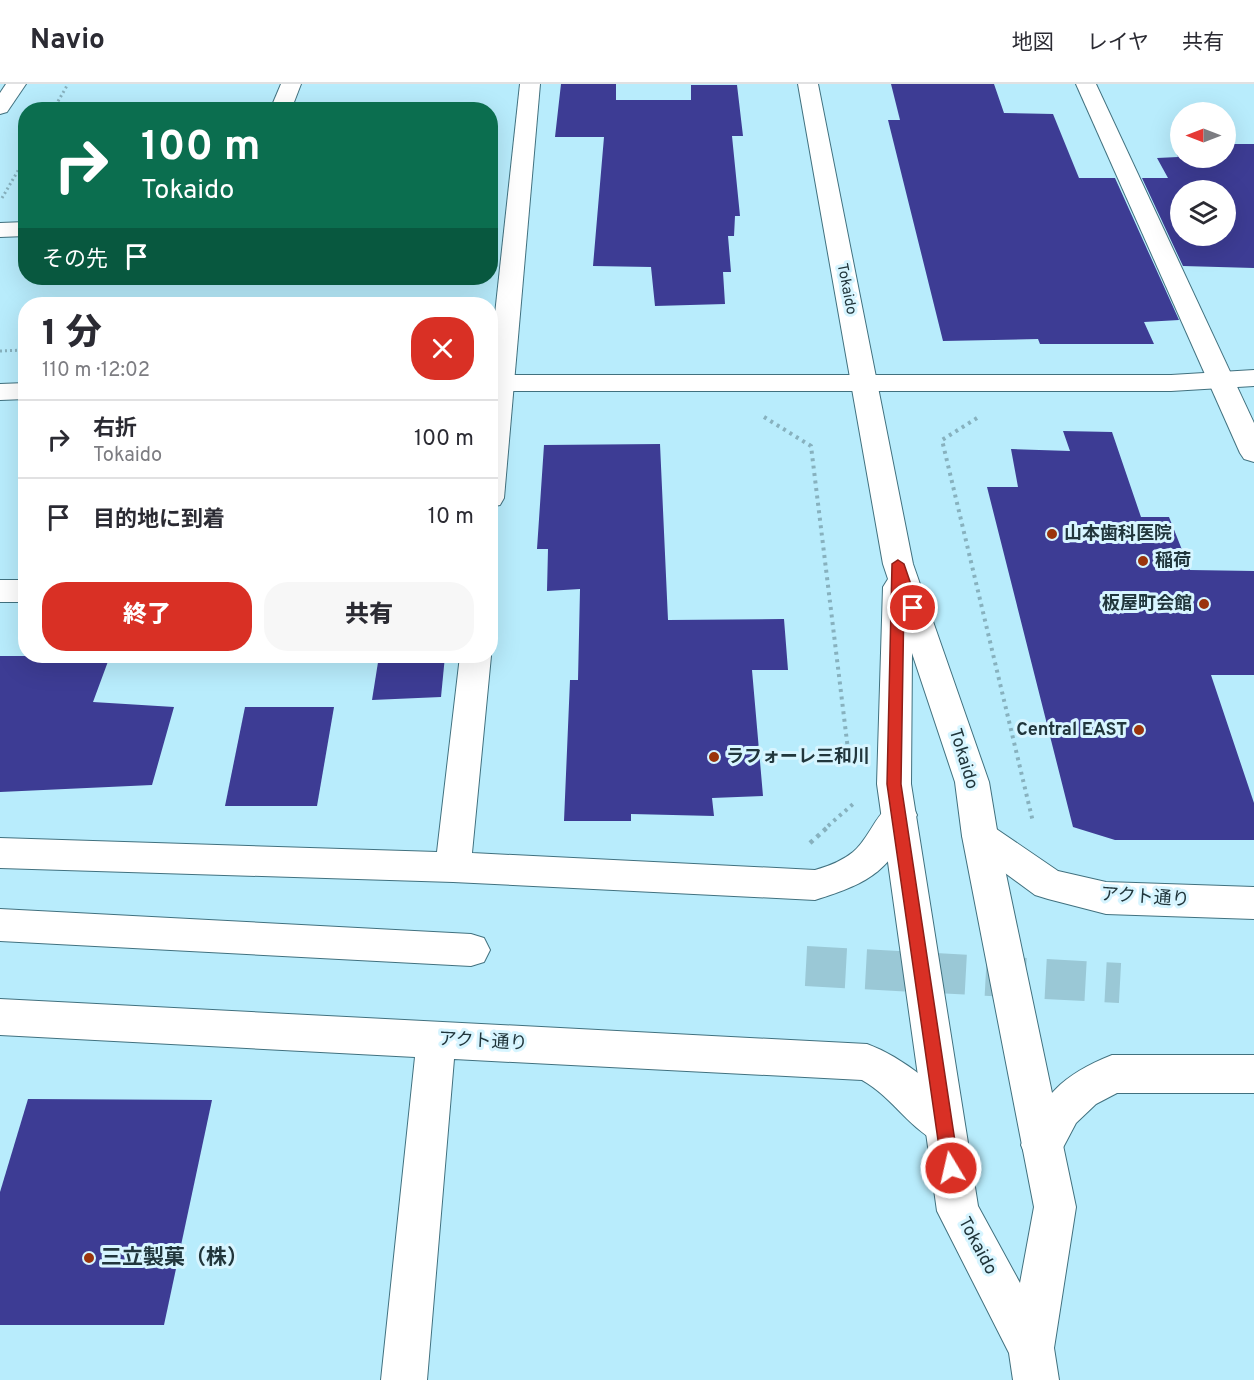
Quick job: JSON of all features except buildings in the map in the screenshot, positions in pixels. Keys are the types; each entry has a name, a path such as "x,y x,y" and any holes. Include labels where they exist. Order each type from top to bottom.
{"main road":[{"path":"0,108 16,84"},
{"path":"283,102 291,84"},
{"path":"498,356 508,219 530,84"},
{"name":"Tokaido","path":"808,84 898,564 972,782 980,836 1055,1207 1034,1364"},
{"path":"1086,84 1254,453"},
{"path":"0,230 18,229"},
{"path":"498,383 864,385 1223,381 1254,378"},
{"path":"0,392 18,391"},
{"name":"Tokaido","path":"898,564 894,784 958,1211 1034,1364"},
{"path":"0,591 18,591"},
{"path":"453,867 474,663"},
{"path":"0,853 453,867 815,885 846,877 861,869 879,849 900,815"},
{"name":"アクト通り","path":"980,836 1048,884 1106,898 1254,903"},
{"path":"0,925 471,950"},
{"name":"アクト通り","path":"0,1017 867,1062 889,1074 944,1125"},
{"path":"405,1380 436,1039"},
{"path":"1042,1145 1062,1109 1082,1091 1112,1074 1254,1074"}],"path":[{"path":"58,102 68,84"},
{"path":"0,201 18,171"},
{"path":"0,351 18,351"},
{"path":"756,413 811,446 850,767"},
{"path":"981,416 942,440 1035,834"},
{"path":"809,844 855,802"}],"tunnel":[{"path":"806,966 1120,983"}],"place":[{"name":"山本歯科医院","path":"1052,534"},
{"name":"稲荷","path":"1143,561"},
{"name":"板屋町会館","path":"1204,604"},
{"name":"Central EAST","path":"1139,730"},
{"name":"ラフォーレ三和川","path":"714,757"},
{"name":"三立製菓（株）","path":"89,1258"}],"route":[{"path":"913,608 898,564 894,784 951,1168"}]}
